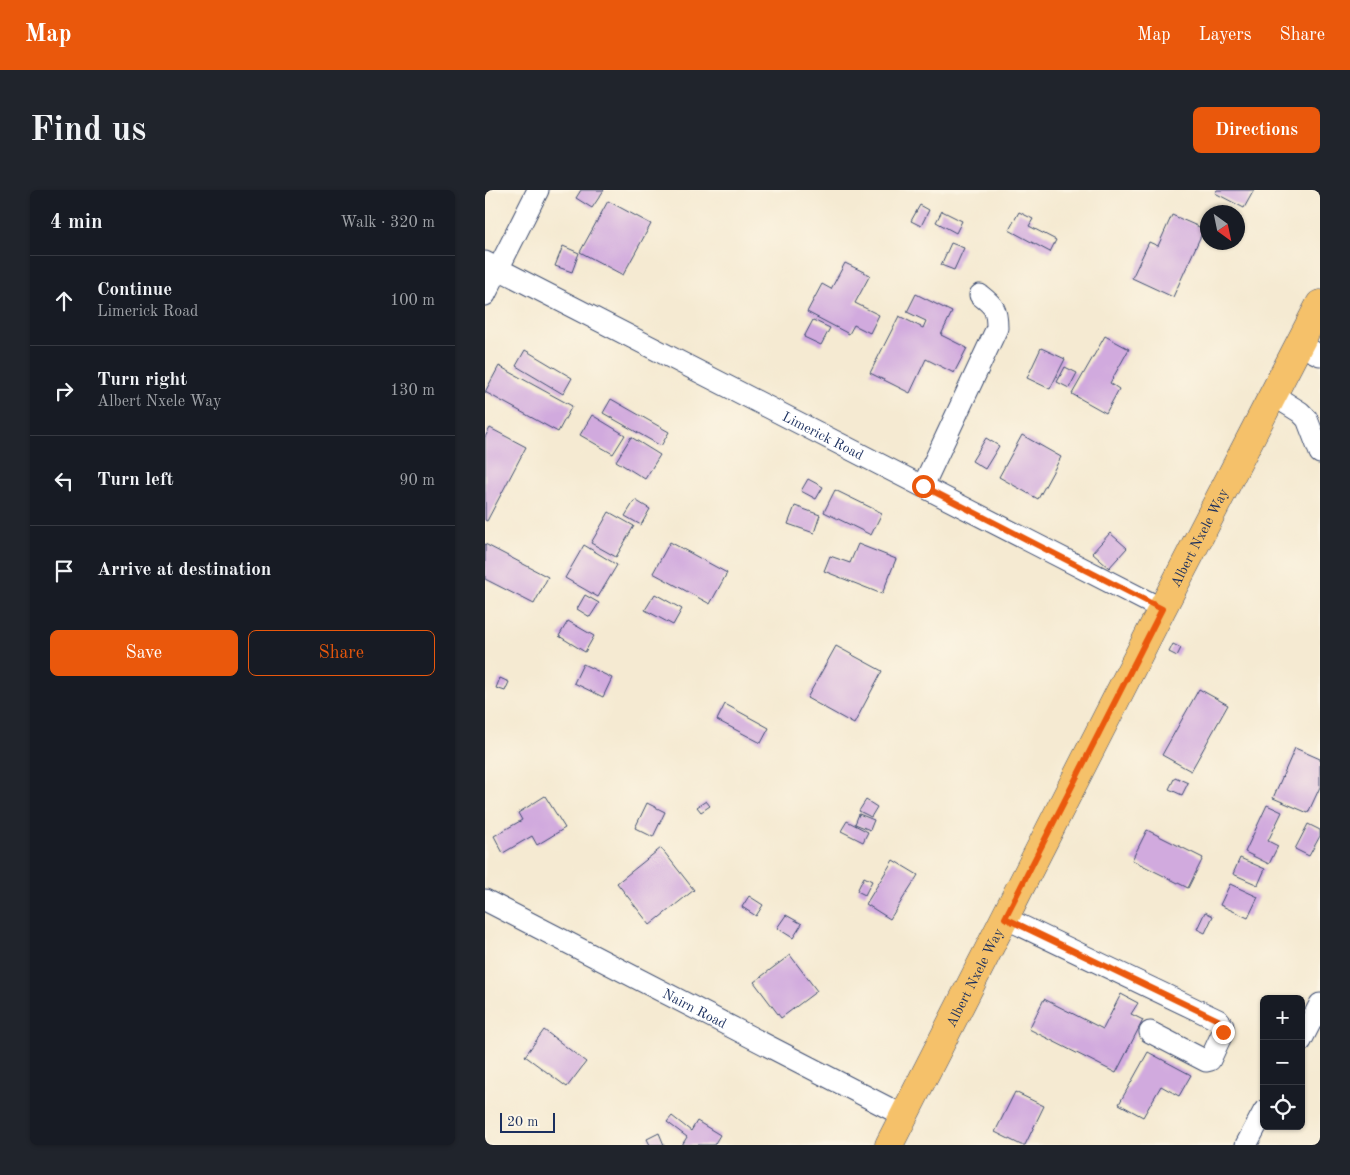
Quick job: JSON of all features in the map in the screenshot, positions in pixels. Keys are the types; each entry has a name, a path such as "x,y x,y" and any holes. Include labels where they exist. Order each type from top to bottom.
{"main road":[{"name":"Albert Nxele Way","path":"889,1145 1273,395 1309,350 1320,304"}],"street":[{"path":"485,295 492,266 538,190"},
{"name":"Limerick Road","path":"492,266 1162,609"},
{"path":"923,486 997,328 997,315 993,305 980,295"},
{"path":"1273,395 1300,412 1307,419 1320,453"},
{"name":"Nairn Road","path":"485,900 905,1116"},
{"path":"1005,918 1218,1020 1223,1026 1223,1032 1210,1060 1206,1061 1149,1032"},
{"path":"1302,1040 1320,1004"},
{"path":"1245,1145 1260,1118"}],"building":[{"path":"581,190 604,190 592,208 576,198"},
{"path":"1217,190 1254,190 1245,206 1238,205 1215,193"},
{"path":"608,201 651,224 623,275 580,252"},
{"path":"920,205 929,210 921,226 911,221"},
{"path":"942,211 962,221 956,233 936,222"},
{"path":"1019,212 1033,219 1029,226 1056,240 1050,252 1009,230"},
{"path":"1172,215 1200,227 1200,238 1173,297 1132,278 1149,242 1158,246"},
{"path":"951,243 964,248 954,270 941,265"},
{"path":"563,246 579,253 572,272 555,266"},
{"path":"845,263 870,275 855,303 879,315 870,333 854,325 849,334 807,312 822,284 831,289"},
{"path":"916,294 952,312 941,335 967,348 954,373 926,359 910,393 870,373 899,316 923,328 926,321 907,312"},
{"path":"813,320 830,328 821,345 804,337"},
{"path":"1105,336 1129,349 1110,383 1119,389 1106,413 1072,394"},
{"path":"1041,348 1065,359 1050,389 1027,378"},
{"path":"525,350 572,378 563,394 516,366"},
{"path":"499,366 572,406 558,432 485,392"},
{"path":"1065,367 1077,373 1069,388 1057,382"},
{"path":"611,399 669,432 661,446 603,413"},
{"path":"592,415 625,435 613,454 580,435"},
{"path":"490,428 526,447 487,521 485,520 485,437"},
{"path":"1022,435 1061,457 1038,499 999,477"},
{"path":"631,437 660,455 645,479 616,461"},
{"path":"986,438 999,446 985,469 972,461"},
{"path":"808,479 823,487 816,499 801,491"},
{"path":"835,490 882,513 871,535 824,512"},
{"path":"635,500 650,509 641,525 625,516"},
{"path":"795,506 820,515 814,533 788,524"},
{"path":"609,512 634,526 616,557 591,543"},
{"path":"1110,533 1127,548 1109,568 1092,553"},
{"path":"670,542 727,573 710,604 653,573"},
{"path":"485,544 548,577 534,604 485,579"},
{"path":"858,544 896,559 882,594 824,571 830,556 850,563"},
{"path":"584,545 617,565 598,597 565,578"},
{"path":"655,594 682,609 673,625 645,610"},
{"path":"585,595 599,603 590,617 577,609"},
{"path":"568,621 594,636 585,652 559,636"},
{"path":"1173,644 1181,648 1177,656 1169,652"},
{"path":"836,646 882,671 854,724 807,698"},
{"path":"583,664 612,678 603,697 574,683"},
{"path":"500,678 509,682 505,691 496,688"},
{"path":"1199,689 1228,705 1191,771 1162,755"},
{"path":"725,704 769,728 761,743 717,720"},
{"path":"1295,748 1320,759 1320,787 1308,813 1273,798"},
{"path":"1175,777 1188,783 1182,795 1169,789"},
{"path":"545,796 565,828 537,845 532,836 503,853 494,836 522,820 518,813"},
{"path":"866,800 877,807 871,817 859,811"},
{"path":"706,801 710,806 701,812 697,807"},
{"path":"647,803 665,812 653,837 635,828"},
{"path":"1267,805 1282,812 1268,841 1278,846 1269,864 1245,852"},
{"path":"859,814 874,820 870,830 855,824"},
{"path":"847,821 868,832 863,842 841,831"},
{"path":"1308,824 1320,830 1320,836 1309,856 1295,849"},
{"path":"1147,830 1203,858 1188,888 1132,860"},
{"path":"661,848 694,890 650,925 617,883"},
{"path":"1240,858 1265,869 1258,885 1233,874"},
{"path":"893,860 918,875 890,919 866,904"},
{"path":"864,877 872,881 865,895 857,891"},
{"path":"1230,884 1258,897 1248,918 1220,905"},
{"path":"749,896 763,905 756,916 742,907"},
{"path":"1205,912 1213,916 1205,933 1197,929"},
{"path":"786,915 802,924 793,938 777,928"},
{"path":"790,955 817,991 781,1018 754,982"},
{"path":"1121,994 1138,1003 1131,1014 1143,1020 1116,1073 1029,1029 1044,999 1103,1029"},
{"path":"544,1030 586,1062 567,1087 525,1056"},
{"path":"1148,1052 1191,1075 1179,1096 1161,1086 1143,1117 1119,1104"},
{"path":"1015,1092 1044,1106 1025,1145 1021,1145 995,1132"},
{"path":"672,1116 691,1131 697,1121 720,1135 714,1145 682,1145 687,1137 667,1122"},
{"path":"659,1133 664,1145 650,1145 647,1139"}],"route":[{"path":"923,486 1162,609 1005,918 1218,1020 1223,1026 1223,1032"}]}
